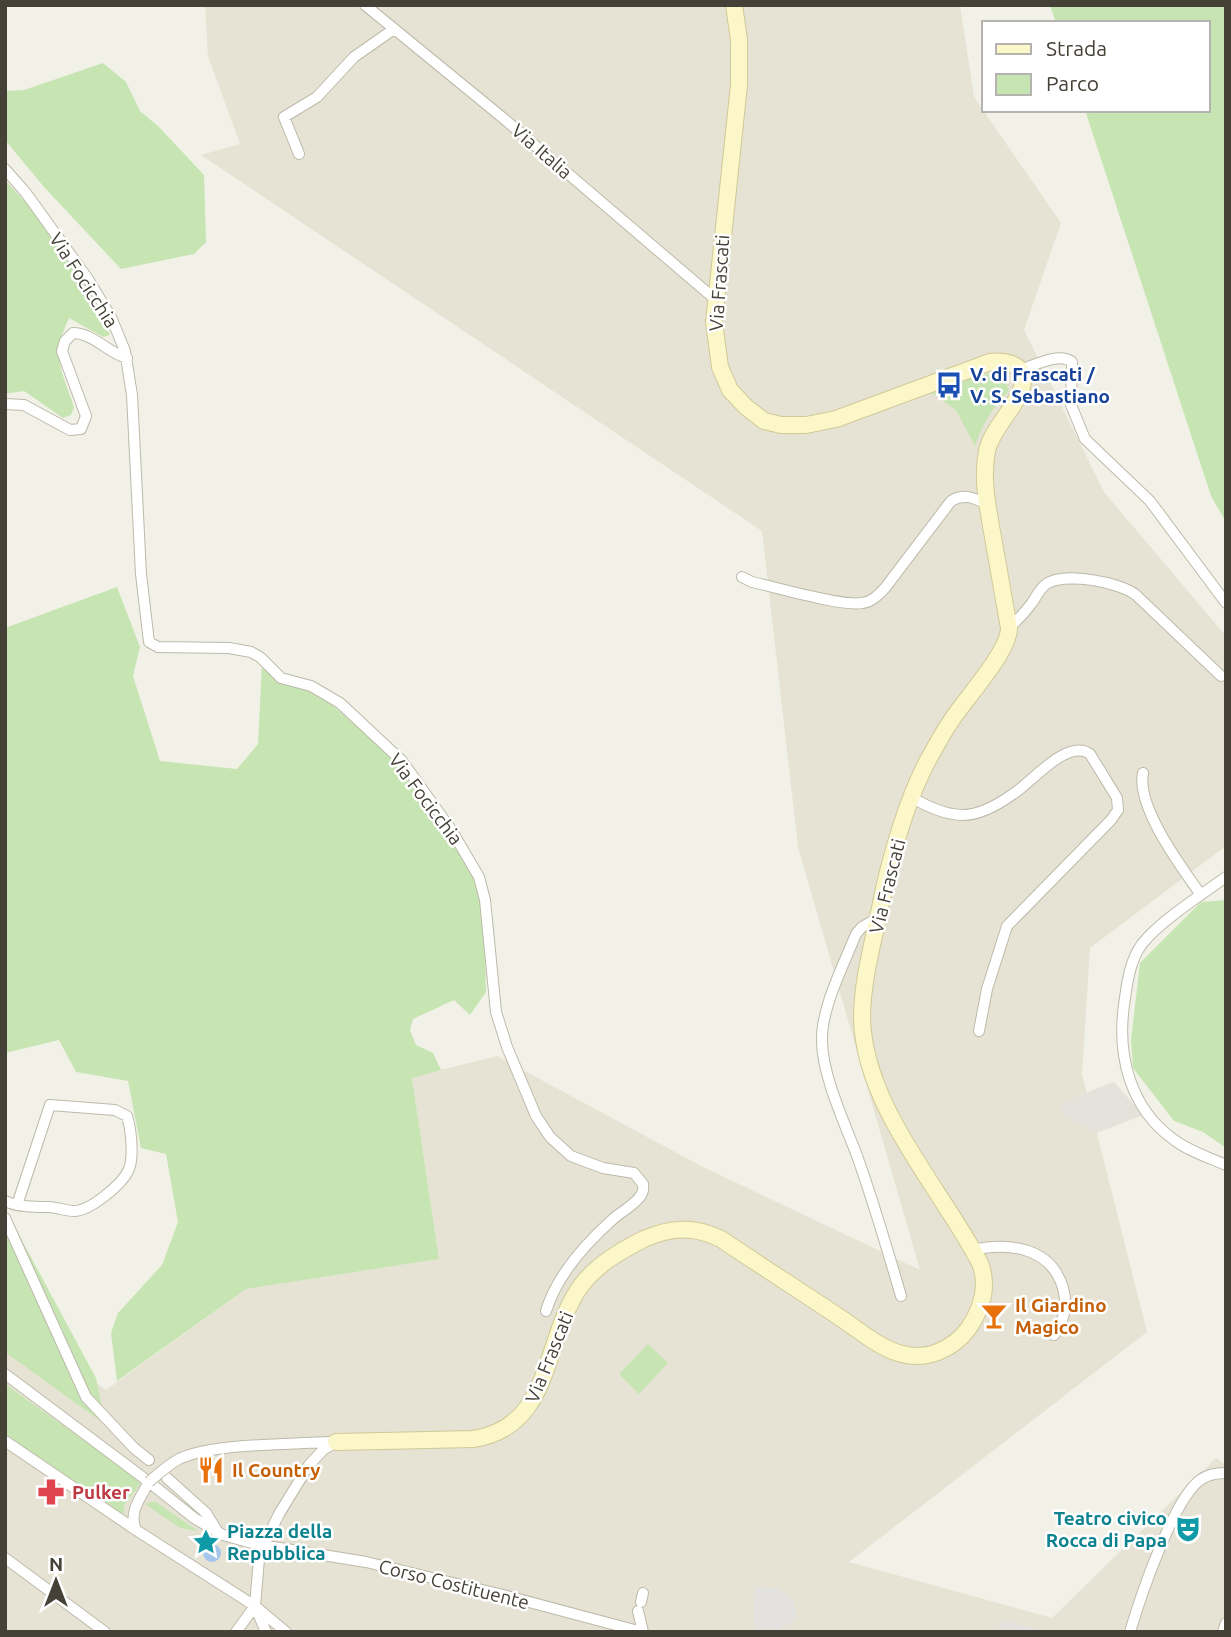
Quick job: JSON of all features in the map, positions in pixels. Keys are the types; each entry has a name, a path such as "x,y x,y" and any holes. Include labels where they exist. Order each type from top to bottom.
{"main road":[{"name":"Via Frascati","path":"734,5 739,40 739,85 716,300 715,346 723,376 738,399 754,414 770,423 795,426 825,422 993,361 1008,363 1020,370"},
{"path":"1009,628 987,504 985,468 987,449 1021,390 1023,377 1020,370"},
{"name":"Via Frascati","path":"336,1442 473,1439 511,1426 534,1400 558,1331 572,1300 587,1278 621,1251 666,1231 693,1229 721,1239 888,1348 902,1354 915,1356 936,1353 948,1348 962,1335 975,1317 983,1299 985,1283 980,1264 896,1125 866,1049 862,1019 863,998 884,885 925,765 951,720 1008,639 1009,628"}],"street":[{"name":"Via Italia","path":"365,5 503,118 716,300"},
{"path":"299,155 284,117 317,97 354,57 394,29"},
{"name":"Via Focicchia","path":"5,169 26,192 88,278 111,317 127,358 132,395 141,581 149,642 159,647 229,648 251,652 281,678 311,686 340,702 397,756 452,831 479,877 485,900 496,1012 507,1047 536,1116 550,1137 571,1156 603,1168 634,1173 643,1184 643,1192 638,1199 608,1223 569,1267 554,1289 546,1311"},
{"path":"5,404 24,405 70,430 81,429 86,416 62,351 65,341 73,334 79,333 116,355 127,358"},
{"path":"1020,370 1058,358 1066,358 1072,362 1071,405 1085,439 1145,495 1226,603"},
{"path":"742,577 752,582 840,601 863,603 872,600 885,588 951,501 958,497 967,497 987,504"},
{"path":"1009,628 1024,614 1042,588 1052,581 1067,579 1112,584 1125,587 1136,595 1221,676"},
{"path":"912,798 948,813 972,814 1006,799 1062,755 1077,749 1090,754 1117,798 1118,810 1111,820 1007,926 987,989 979,1031"},
{"path":"1143,773 1142,791 1147,805 1173,854 1201,895"},
{"path":"1226,877 1144,942 1136,955 1128,981 1121,1042 1135,1093 1157,1124 1175,1141 1226,1165"},
{"path":"878,918 862,927 856,934 827,1010 821,1042 837,1102 876,1213 901,1296"},
{"path":"5,1201 17,1205 74,1211 111,1191 128,1170 130,1159 127,1116 115,1110 50,1105 17,1205"},
{"path":"5,1218 86,1397 134,1448 149,1460"},
{"path":"972,1250 996,1245 1022,1248 1051,1265 1062,1284 1065,1300 1064,1316 1054,1335"},
{"path":"5,1374 194,1518 219,1534 264,1545"},
{"path":"5,1441 136,1530 255,1606 286,1632"},
{"path":"136,1530 133,1519 135,1506 149,1482 172,1463 187,1456 222,1450 336,1442"},
{"path":"266,1632 255,1606 259,1559 264,1545 305,1471 317,1455 336,1442"},
{"path":"1130,1632 1148,1578 1183,1501 1203,1478 1226,1473"},
{"path":"167,1478 205,1513 219,1534"},
{"name":"Corso Costituente","path":"264,1545 366,1562 642,1632"},
{"path":"5,1558 105,1632"},
{"path":"641,1602 642,1632"},
{"path":"236,1632 255,1606"},
{"path":"1223,1632 1226,1623"}],"shaded area":[{"path":"205,5 960,5 974,97 1061,223 1024,330 1104,492 1226,636 1226,846 1090,948 1082,1074 1147,1332 849,1562 1052,1618 1216,1458 1226,1465 1226,1632 5,1632 5,1317 106,1390 246,1289 439,1259 412,1077 497,1056 703,1167 920,1270 798,847 762,531 201,155 240,144 208,56"},
{"path":"1114,1082 1143,1115 1097,1133 1066,1116 1057,1104"},
{"path":"755,1587 778,1588 794,1600 797,1620 783,1626 780,1632 754,1632"},
{"path":"1000,1620 1049,1632 999,1632"}],"green space":[{"path":"1050,5 1226,5 1226,522 1211,496 1086,112 1210,112 1210,21 1055,21"},
{"path":"103,63 126,82 140,111 159,127 204,175 206,242 194,254 121,269 44,187 5,140 5,91 24,90"},
{"path":"5,180 26,203 90,292 110,335 103,337 69,318 59,353 62,372 74,407 71,415 63,418 24,391 5,394"},
{"path":"987,374 1003,374 1009,391 989,416 975,446 956,410 932,393"},
{"path":"117,587 140,647 133,676 160,761 237,769 258,744 262,664 316,691 405,772 462,851 480,890 484,911 486,992 470,1015 454,1000 413,1019 410,1030 416,1045 433,1053 441,1070 412,1078 439,1259 246,1289 117,1381 111,1333 118,1313 162,1265 178,1222 166,1154 141,1148 128,1081 76,1072 59,1040 5,1053 5,628"},
{"path":"1226,900 1226,1148 1203,1132 1174,1121 1133,1068 1131,1040 1140,963 1201,902"},
{"path":"5,1209 96,1378 106,1425 5,1352"},
{"path":"648,1344 668,1363 639,1394 619,1374"},
{"path":"5,1384 138,1479 140,1484 124,1506 124,1513 118,1516 5,1433"},
{"path":"156,1502 198,1531 180,1528 145,1504"}],"water":[{"path":"212,1544 218,1547 221,1553 218,1559 212,1562 206,1559 203,1553 206,1547"}],"place":[{"name":"V. di Frascati / V. S. Sebastiano","path":"949,385"},
{"name":"Il Giardino Magico","path":"994,1316"},
{"name":"Il Country","path":"211,1470"},
{"name":"Pulker","path":"51,1492"},
{"name":"Teatro civico Rocca di Papa","path":"1188,1529"},
{"name":"Piazza della Repubblica","path":"206,1542"}]}
